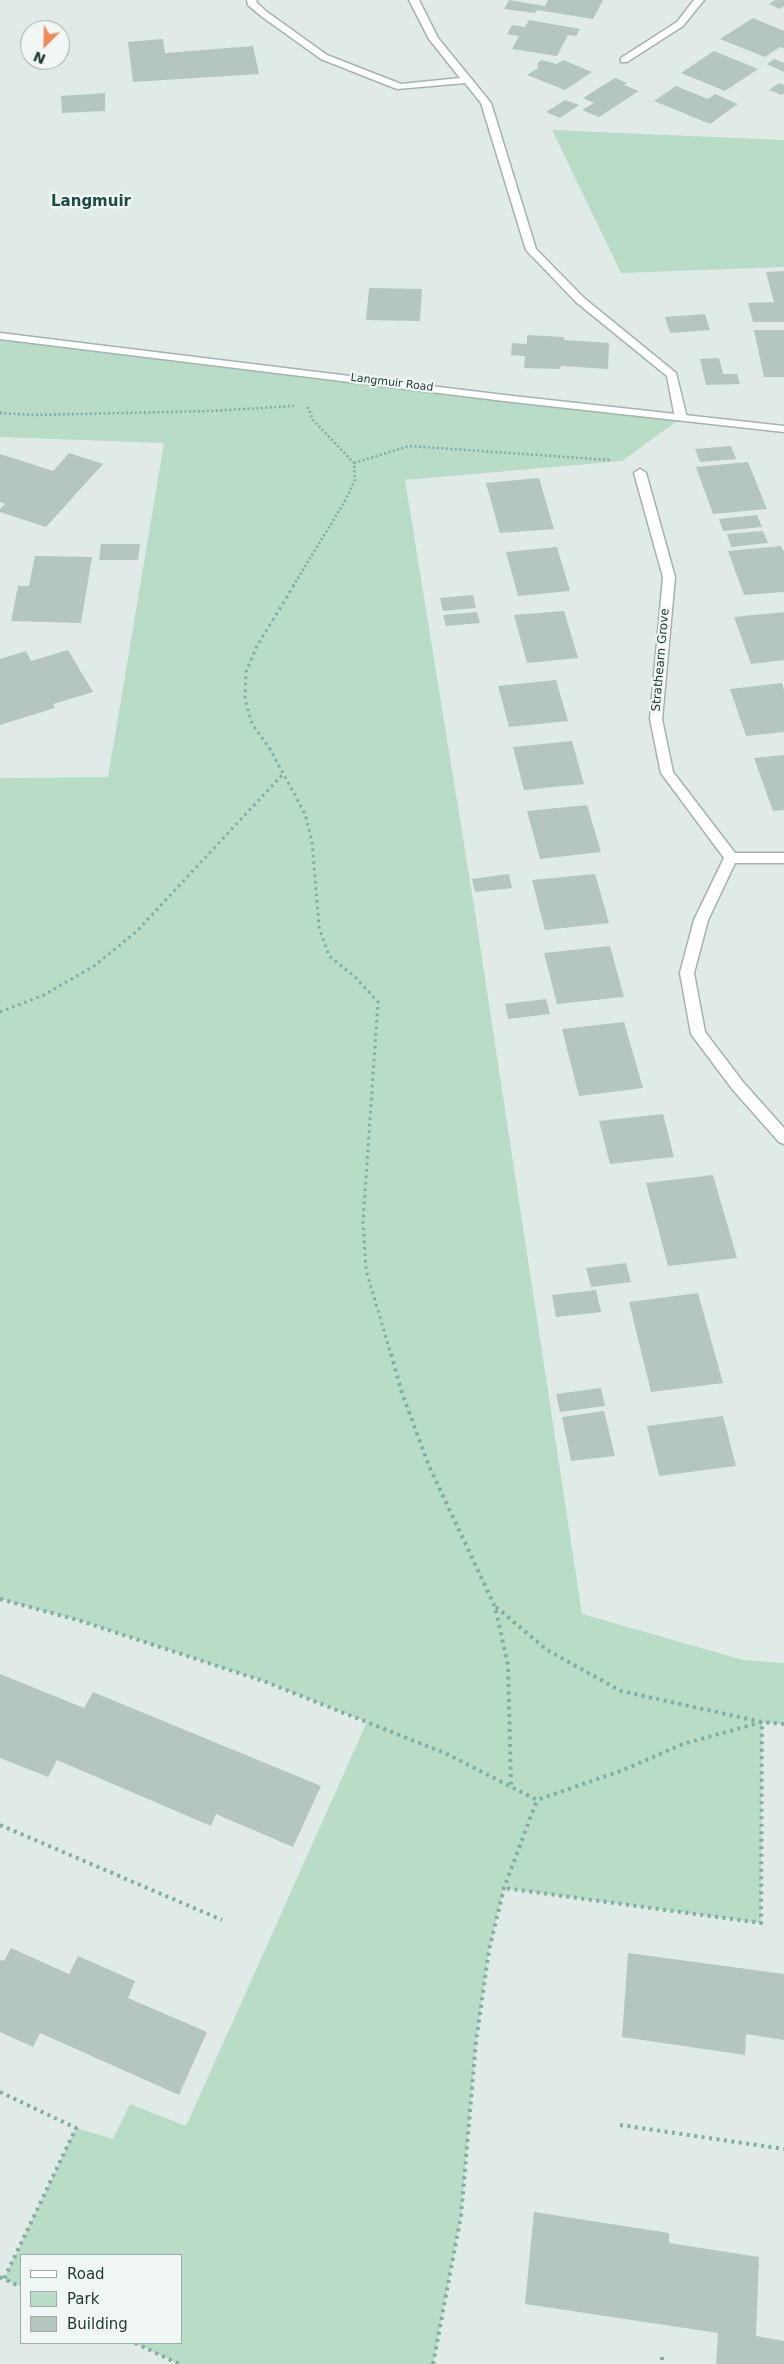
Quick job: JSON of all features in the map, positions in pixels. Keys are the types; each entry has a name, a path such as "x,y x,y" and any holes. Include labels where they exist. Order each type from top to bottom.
{"street":[{"path":"252,0 251,3 264,14 324,57 400,87 467,80"},
{"path":"414,0 434,39 486,103 531,250 580,300 672,375 681,418"},
{"path":"624,60 680,24 699,0"},
{"name":"Langmuir Road","path":"0,336 784,429"},
{"name":"Strathearn Grove","path":"640,473 669,577 656,719 667,773 731,858"},
{"path":"784,858 731,858 701,920 687,973 698,1034 738,1086 784,1138"}],"path":[{"path":"316,404 306,405 313,420 354,463 355,480 345,501 266,630 246,672 245,699 252,724 270,749 305,814 312,841 319,927 329,956 354,976 378,1002 363,1222 366,1270 402,1393 429,1466 495,1607 508,1665 511,1786"},
{"path":"0,412 34,415 211,411 297,406"},
{"path":"354,463 409,446 622,461 640,473"},
{"path":"0,1012 44,995 94,966 136,932 283,774"},
{"path":"0,1599 81,1621 266,1682 447,1754 537,1800 623,1770 683,1744 762,1722"},
{"path":"495,1607 547,1650 621,1691 762,1722 784,1724"},
{"path":"504,1888 761,1923 762,1722"},
{"path":"433,2364 461,2216 476,2042 489,1950 504,1888 537,1800"},
{"path":"0,1825 222,1920"},
{"path":"0,2092 76,2128 2,2278 20,2287"},
{"path":"620,2125 784,2149"},
{"path":"137,2344 179,2364"},
{"path":"662,2357 662,2364"}],"green space":[{"path":"552,130 784,140 784,267 621,273"},
{"path":"0,336 681,418 622,461 405,480 474,906 582,1614 743,1660 784,1663 784,1724 762,1723 761,1923 504,1888 489,1950 476,2042 461,2216 433,2364 179,2364 137,2344 182,2344 182,2254 20,2254 20,2287 4,2279 76,2128 113,2139 130,2104 186,2126 367,1722 266,1682 81,1621 0,1599 0,778 108,777 164,443 0,437"}],"building":[{"path":"509,0 545,6 548,0 603,0 593,19 537,10 535,13 504,9"},
{"path":"775,0 784,0 784,6 780,9 769,4"},
{"path":"753,18 784,31 784,48 780,47 765,57 720,39"},
{"path":"529,20 580,29 576,36 568,35 557,56 512,49 519,36 507,34 512,25 525,27"},
{"path":"163,39 165,53 253,46 259,74 133,82 128,42"},
{"path":"714,51 758,69 725,91 681,73"},
{"path":"774,59 784,63 784,72 767,64"},
{"path":"542,60 557,64 563,60 592,72 565,90 527,75 538,68 537,63"},
{"path":"615,78 627,83 624,85 639,91 599,117 582,110 594,103 583,98"},
{"path":"779,83 784,85 784,93 782,95 769,90"},
{"path":"676,86 708,99 715,94 738,104 710,124 654,101"},
{"path":"105,93 105,111 62,113 61,96"},
{"path":"565,100 579,105 560,118 546,112"},
{"path":"784,271 784,322 753,322 748,303 774,302 766,272"},
{"path":"369,288 422,289 420,321 366,320"},
{"path":"705,314 710,330 670,333 665,317"},
{"path":"754,330 784,330 784,377 764,377"},
{"path":"527,335 564,337 564,340 609,343 608,369 561,366 560,369 524,368 525,356 511,355 512,343 527,344"},
{"path":"719,358 723,374 737,374 740,384 706,385 700,359"},
{"path":"731,446 736,459 700,462 695,449"},
{"path":"69,453 103,464 46,527 0,512 0,509 5,504 0,502 0,454 53,471"},
{"path":"748,462 767,509 713,514 696,467"},
{"path":"539,478 554,529 500,533 486,483"},
{"path":"757,515 762,527 723,531 719,519"},
{"path":"763,531 768,543 731,547 727,534"},
{"path":"101,544 140,544 138,560 99,560"},
{"path":"781,546 784,552 784,592 744,595 728,551"},
{"path":"557,547 570,591 518,596 506,552"},
{"path":"35,556 92,557 81,623 11,621 18,586 29,586"},
{"path":"473,595 476,608 443,611 440,598"},
{"path":"564,611 578,658 527,663 514,615"},
{"path":"477,612 480,623 446,626 443,615"},
{"path":"784,612 784,660 751,664 734,617"},
{"path":"68,650 93,692 53,704 55,708 0,725 0,659 26,651 31,661"},
{"path":"556,680 568,721 509,727 498,686"},
{"path":"782,683 784,690 784,732 746,736 730,689"},
{"path":"572,741 584,784 524,790 513,747"},
{"path":"784,755 784,810 773,811 754,758"},
{"path":"587,805 601,852 540,859 527,811"},
{"path":"509,874 512,888 475,892 472,879"},
{"path":"595,874 609,923 545,930 532,880"},
{"path":"610,946 624,997 557,1004 544,953"},
{"path":"546,999 550,1014 508,1019 505,1004"},
{"path":"624,1022 643,1088 579,1096 562,1029"},
{"path":"663,1114 674,1157 610,1164 599,1121"},
{"path":"713,1175 737,1258 668,1266 646,1183"},
{"path":"626,1263 631,1282 591,1287 586,1268"},
{"path":"596,1290 601,1312 556,1317 552,1295"},
{"path":"698,1293 723,1383 651,1392 629,1302"},
{"path":"601,1388 605,1406 560,1412 556,1394"},
{"path":"604,1411 615,1456 571,1461 562,1417"},
{"path":"723,1416 736,1466 659,1476 647,1426"},
{"path":"0,1674 84,1708 93,1692 321,1786 293,1847 216,1814 211,1826 57,1760 48,1777 0,1758"},
{"path":"11,1948 69,1974 78,1956 135,1981 128,1998 207,2032 179,2095 40,2033 33,2047 0,2032 0,1960 4,1961"},
{"path":"628,1953 784,1974 784,2040 746,2034 745,2055 622,2037"},
{"path":"534,2212 669,2233 669,2243 759,2257 756,2336 784,2341 784,2364 716,2364 718,2333 525,2304"}],"district":[{"name":"Langmuir","path":"91,202"}]}
